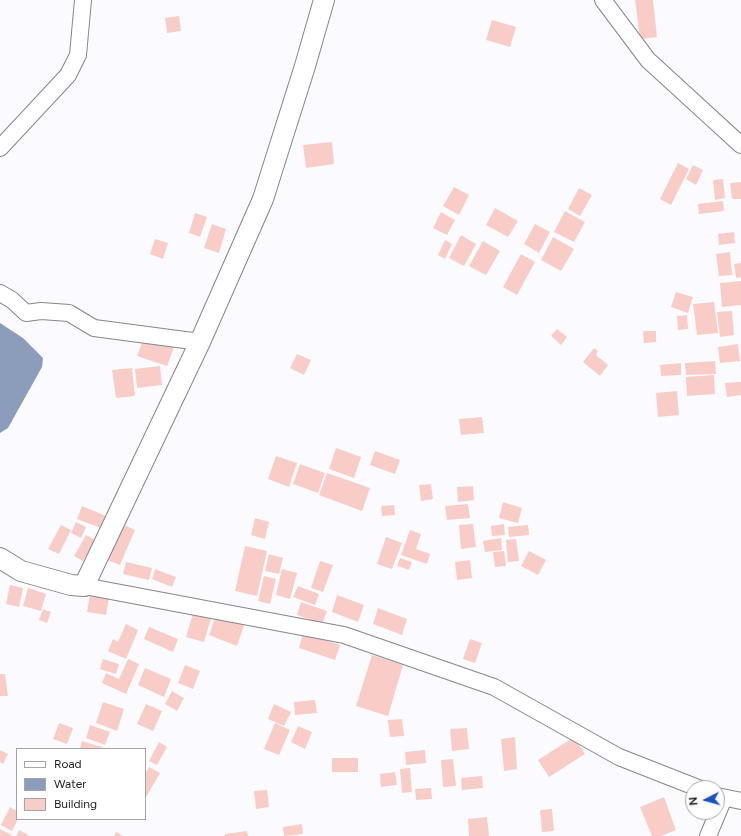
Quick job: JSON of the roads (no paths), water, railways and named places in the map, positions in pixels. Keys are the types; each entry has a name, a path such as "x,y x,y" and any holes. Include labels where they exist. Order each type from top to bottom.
{"street":[{"path":"0,148 68,74 78,55 83,0"},
{"path":"84,586 200,342 263,199 324,0"},
{"path":"603,0 648,60 741,145"},
{"path":"0,293 12,300 26,313 41,310 68,313 94,328 200,342"},
{"path":"0,558 21,570 71,585 84,586 344,635 494,687 619,757 685,783"},
{"path":"725,798 741,801"},
{"path":"708,836 713,820"}],"water":[{"path":"0,323 23,338 43,358 42,367 8,428 0,433"}]}
